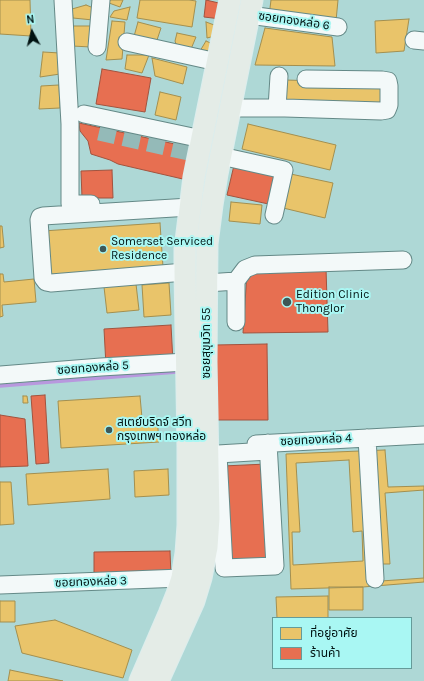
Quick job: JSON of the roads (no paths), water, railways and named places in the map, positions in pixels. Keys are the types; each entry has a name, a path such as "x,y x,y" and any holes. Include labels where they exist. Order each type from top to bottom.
{"main road":[{"path":"228,6 251,7"},
{"name":"ซอยสุขุมวิท 55","path":"140,681 169,614 207,548 210,518 215,500 206,457 185,272 185,249 198,149 228,6"},
{"name":"ซอยสุขุมวิท 55","path":"196,362 207,283 207,244 211,213 230,108 251,7"},
{"name":"ซอยสุขุมวิท 55","path":"158,681 194,601 186,553 188,525 206,457"}],"street":[{"path":"63,0 70,124 70,204 190,204"},
{"path":"97,47 101,0"},
{"name":"ซอยทองหล่อ 6","path":"251,7 338,27"},
{"path":"127,42 217,62"},
{"path":"277,108 279,76"},
{"path":"230,108 381,111 387,110 389,105 388,81 306,79"},
{"path":"84,114 198,149"},
{"path":"221,156 284,170 274,215"},
{"path":"185,272 51,283 46,282 43,278 39,220 40,217 43,216 190,204"},
{"path":"236,322 236,282 245,269 255,265 403,260"},
{"path":"207,283 236,282"},
{"name":"ซอยทองหล่อ 5","path":"0,375 101,366 196,362"},
{"name":"ซอยทองหล่อ 4","path":"206,457 268,447 367,438 424,435"},
{"path":"367,438 376,579"},
{"path":"215,500 224,568 275,566 268,447"},
{"name":"ซอยทองหล่อ 3","path":"0,585 191,578"}],"waterway":[{"path":"0,386 177,372"}],"tunnel":[{"path":"99,132 193,153"}],"place":[{"name":"Somerset Serviced Residence","path":"103,249"},
{"name":"Edition Clinic Thonglor","path":"287,302"},
{"name":"สเตย์บริดจ์ สวีท กรุงเทพฯ ทองหล่อ","path":"109,430"}]}
